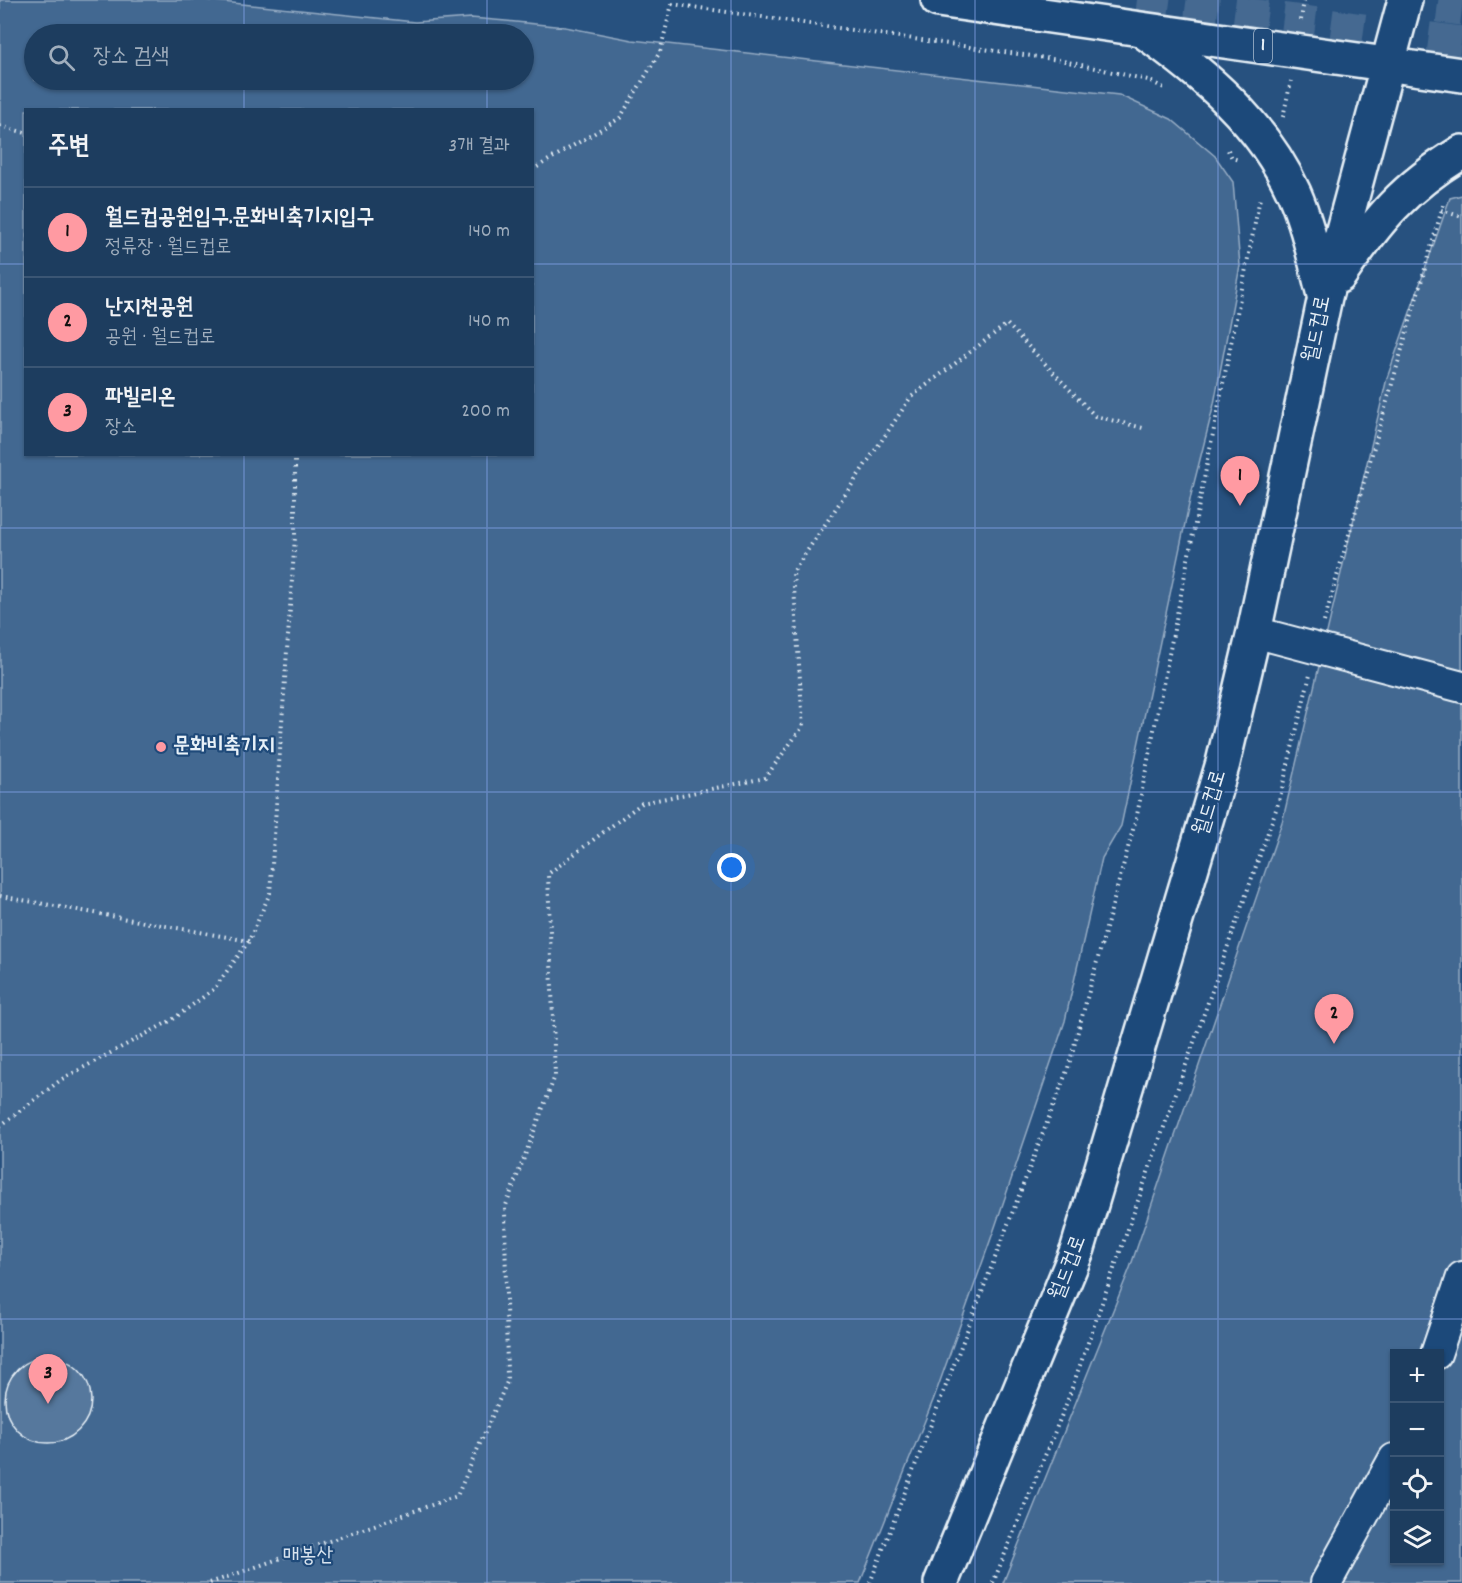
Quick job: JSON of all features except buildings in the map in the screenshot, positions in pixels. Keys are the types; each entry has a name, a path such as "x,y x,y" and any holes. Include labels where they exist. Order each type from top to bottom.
{"main road":[{"name":"1","path":"938,0 1389,65"},
{"name":"월드컵로","path":"941,1583 1078,1248 1223,763 1254,632 1325,297 1405,0"},
{"path":"1137,27 1220,89 1247,119 1270,162 1294,193 1309,237 1325,297"},
{"path":"1389,65 1462,75"},
{"path":"1325,297 1383,216 1427,173 1462,152"}],"street":[{"path":"1254,632 1462,687"},
{"path":"1437,1349 1462,1277"},
{"path":"1326,1583 1390,1468"}],"path":[{"path":"870,1583 1068,1068 1137,814 1270,162 1298,51 1304,0"},
{"path":"534,169 620,118 660,52 672,2 1059,60 1148,80 1166,89"},
{"path":"0,126 24,133"},
{"path":"1227,149 1232,158 1270,162"},
{"path":"993,1583 1067,1402 1279,801 1316,649 1448,191"},
{"path":"1402,196 1462,218"},
{"path":"210,1583 457,1496 507,1382 505,1208 555,1076 548,874 642,803 765,778 802,726 793,572 911,397 1007,324 1095,416 1143,428"},
{"path":"0,1126 62,1079 172,1020 214,989 249,941 270,893 295,537 295,456"},
{"path":"0,897 249,941"}],"green space":[{"name":"매봉산","path":"0,0 204,0 415,22 471,18 506,21 565,27 632,40 1119,95 1171,119 1215,156 1233,182 1240,266 1214,404 1191,495 1121,826 1102,858 1065,1021 994,1230 934,1398 860,1583 0,1583"},
{"path":"1462,195 1462,1583 1003,1583 1130,1268 1283,819 1387,378 1450,198"}],"tunnel":[{"path":"1137,0 1462,43"},
{"path":"1389,0 1462,9"}],"place":[{"name":"월드컵공원입구.문화비축기지입구","path":"1240,506"},
{"name":"문화비축기지","path":"161,747"},
{"name":"난지천공원","path":"1334,1044"},
{"name":"파빌리온","path":"48,1404"}]}
